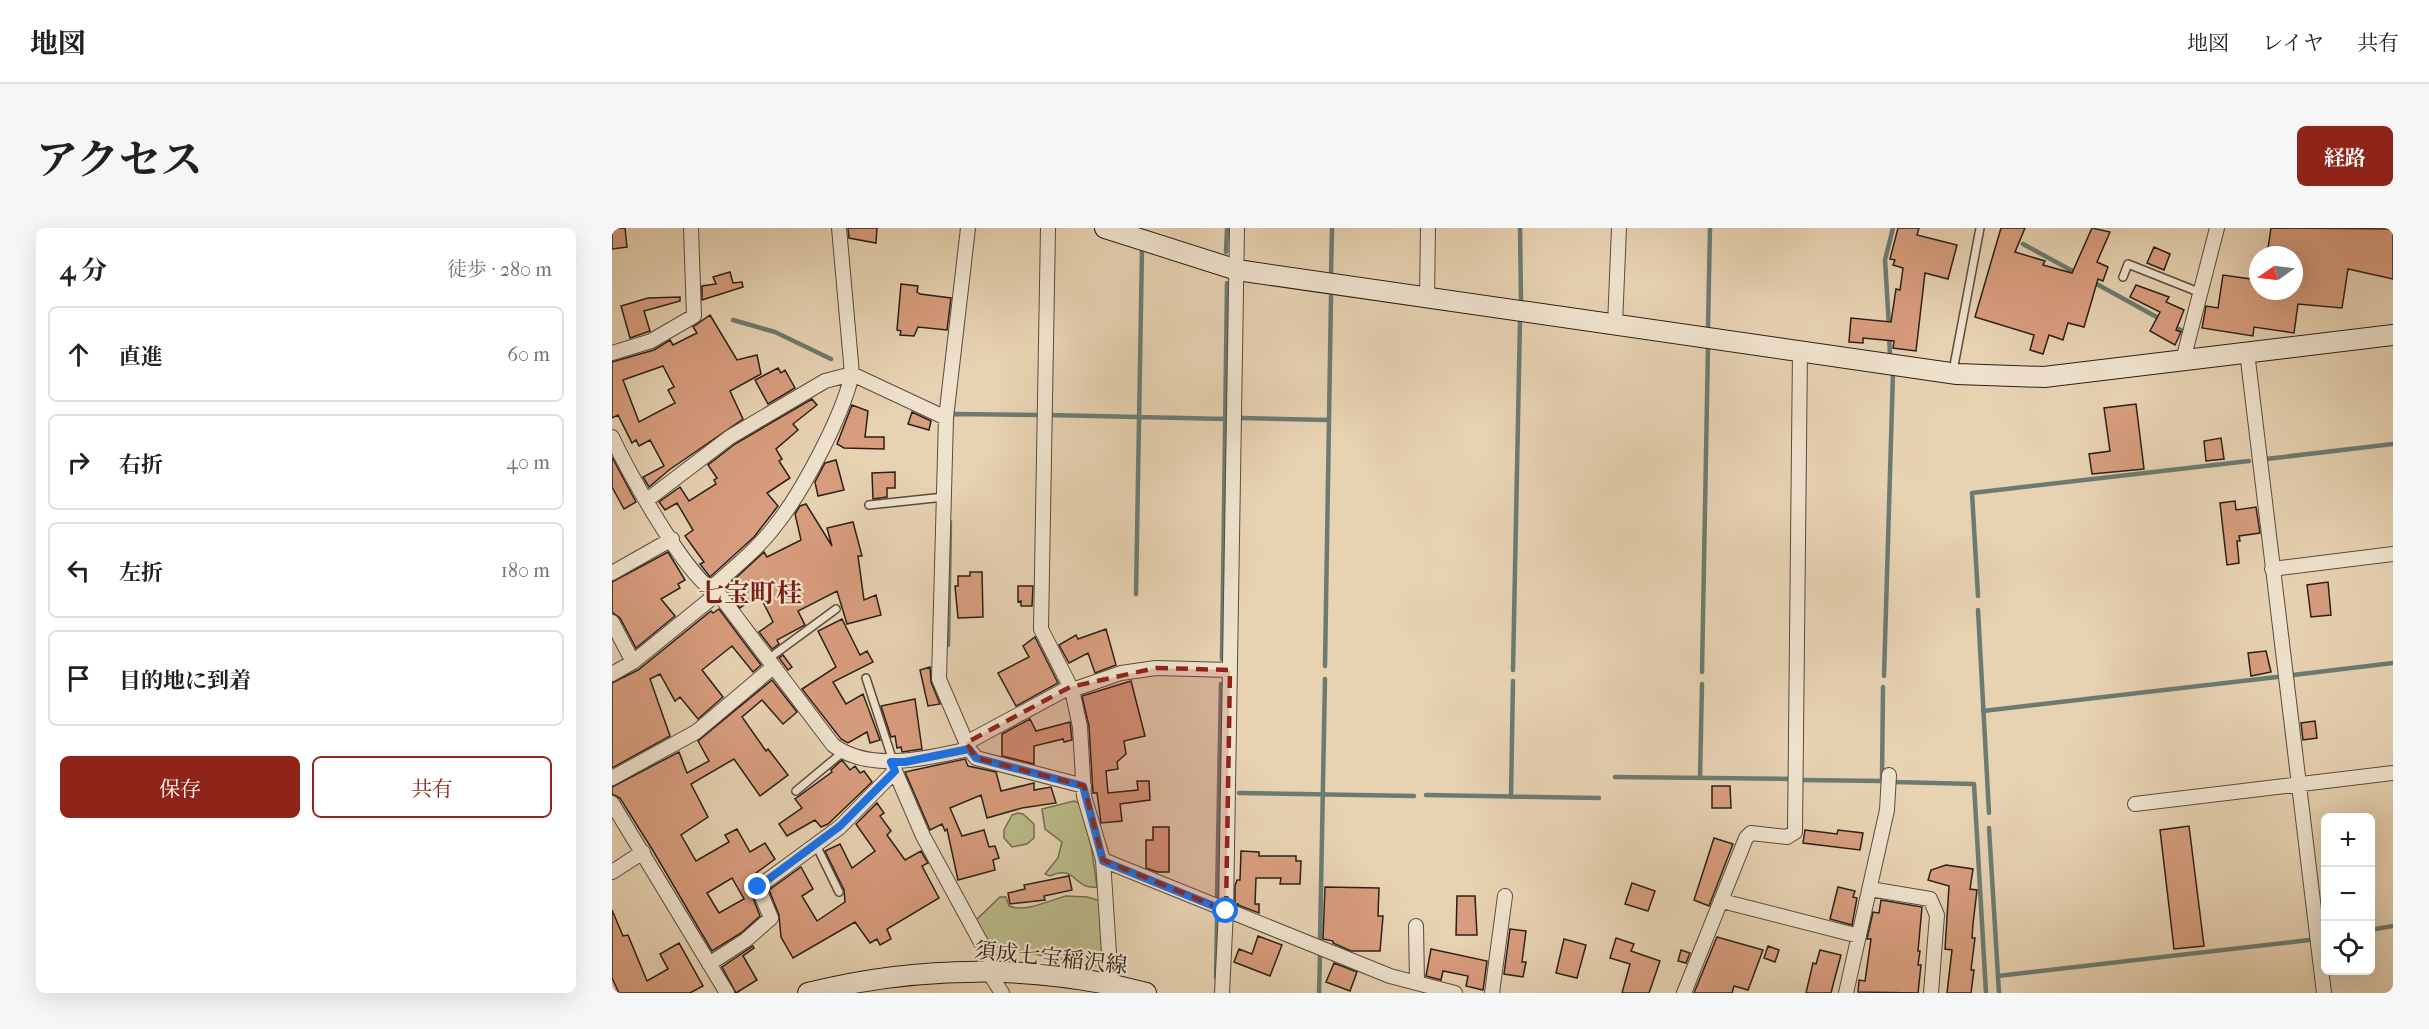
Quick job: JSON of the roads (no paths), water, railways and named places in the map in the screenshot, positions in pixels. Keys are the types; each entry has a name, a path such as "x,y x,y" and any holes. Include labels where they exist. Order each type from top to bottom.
{"street":[{"path":"612,353 651,341 694,316 691,228"},
{"path":"612,674 633,662 713,592 775,527 792,502 829,434 848,392 852,374 839,228"},
{"path":"968,228 946,418 939,679 968,746 976,758 1083,786"},
{"path":"1048,228 1041,629 1071,688 1080,727 1083,786 1103,861 1104,986"},
{"path":"1105,228 1237,270 1953,373 2044,378 2393,335"},
{"path":"1222,993 1226,911 1237,228"},
{"path":"1427,297 1428,228"},
{"path":"1615,325 1619,228"},
{"path":"2183,360 2217,228"},
{"path":"1684,993 1746,838 1751,834 1787,837 1795,832 1800,350"},
{"path":"2247,352 2297,785 2324,993"},
{"path":"647,500 730,437 825,381 852,374 946,418"},
{"path":"612,437 672,539 833,745 843,752 893,765 968,746 1071,688 1120,673 1156,668 1230,670"},
{"path":"612,573 672,539"},
{"path":"2272,569 2393,554"},
{"path":"612,622 633,662"},
{"path":"612,777 696,732 770,664"},
{"path":"709,964 746,940 771,918 758,887 840,826 893,765"},
{"path":"893,765 923,836 1002,993"},
{"path":"2135,804 2393,773"},
{"path":"1846,993 1887,810 1889,775"},
{"path":"612,803 727,993"},
{"path":"612,872 643,852"},
{"path":"1103,861 1390,976 1455,993"},
{"path":"1870,889 1930,899 1937,915 1931,993"},
{"path":"1492,993 1505,896"},
{"path":"1722,901 1859,936"},
{"path":"1416,926 1417,983"},
{"name":"須成七宝稲沢線","path":"808,993 877,978 992,971 1146,993"}],"lane":[{"path":"1953,373 1980,228"},
{"path":"2123,277 2128,264 2201,293"},
{"path":"869,505 944,497"},
{"path":"770,664 836,609"},
{"path":"866,678 893,765"},
{"path":"796,791 843,752"},
{"path":"816,845 839,892"}],"waterway":[{"path":"1226,252 1227,228"},
{"path":"1331,274 1332,228"},
{"path":"1520,228 1521,301"},
{"path":"1708,328 1710,228"},
{"path":"1889,326 1885,260 1893,228"},
{"path":"2023,244 2078,274"},
{"path":"1136,594 1142,249"},
{"path":"2093,282 2162,320"},
{"path":"1222,659 1227,283"},
{"path":"1325,666 1331,296"},
{"path":"733,320 775,332 831,359"},
{"path":"1513,670 1520,320"},
{"path":"2172,326 2181,330"},
{"path":"1889,335 1890,355"},
{"path":"1702,672 1708,346"},
{"path":"1884,676 1893,372"},
{"path":"952,418 952,414 1040,415"},
{"path":"1049,415 1226,419"},
{"path":"1242,418 1329,420"},
{"path":"2266,459 2393,444"},
{"path":"1978,596 1972,493 2249,461"},
{"path":"948,645 950,522"},
{"path":"1978,610 1989,813"},
{"path":"2293,675 2393,663"},
{"path":"1983,711 2277,677"},
{"path":"1320,941 1325,679"},
{"path":"1511,797 1513,681"},
{"path":"1217,898 1221,684"},
{"path":"1700,778 1702,684"},
{"path":"1882,781 1883,687"},
{"path":"1615,777 1792,779"},
{"path":"1802,780 1882,781"},
{"path":"1894,782 1974,784 1986,993"},
{"path":"1239,793 1414,796"},
{"path":"1426,795 1599,798"},
{"path":"1989,828 1999,993"},
{"path":"1216,978 1217,919"},
{"path":"2375,929 2393,926"},
{"path":"1998,976 2309,940"},
{"path":"1319,993 1320,955"}],"district":[{"name":"七宝町桂","path":"750,593"}]}
